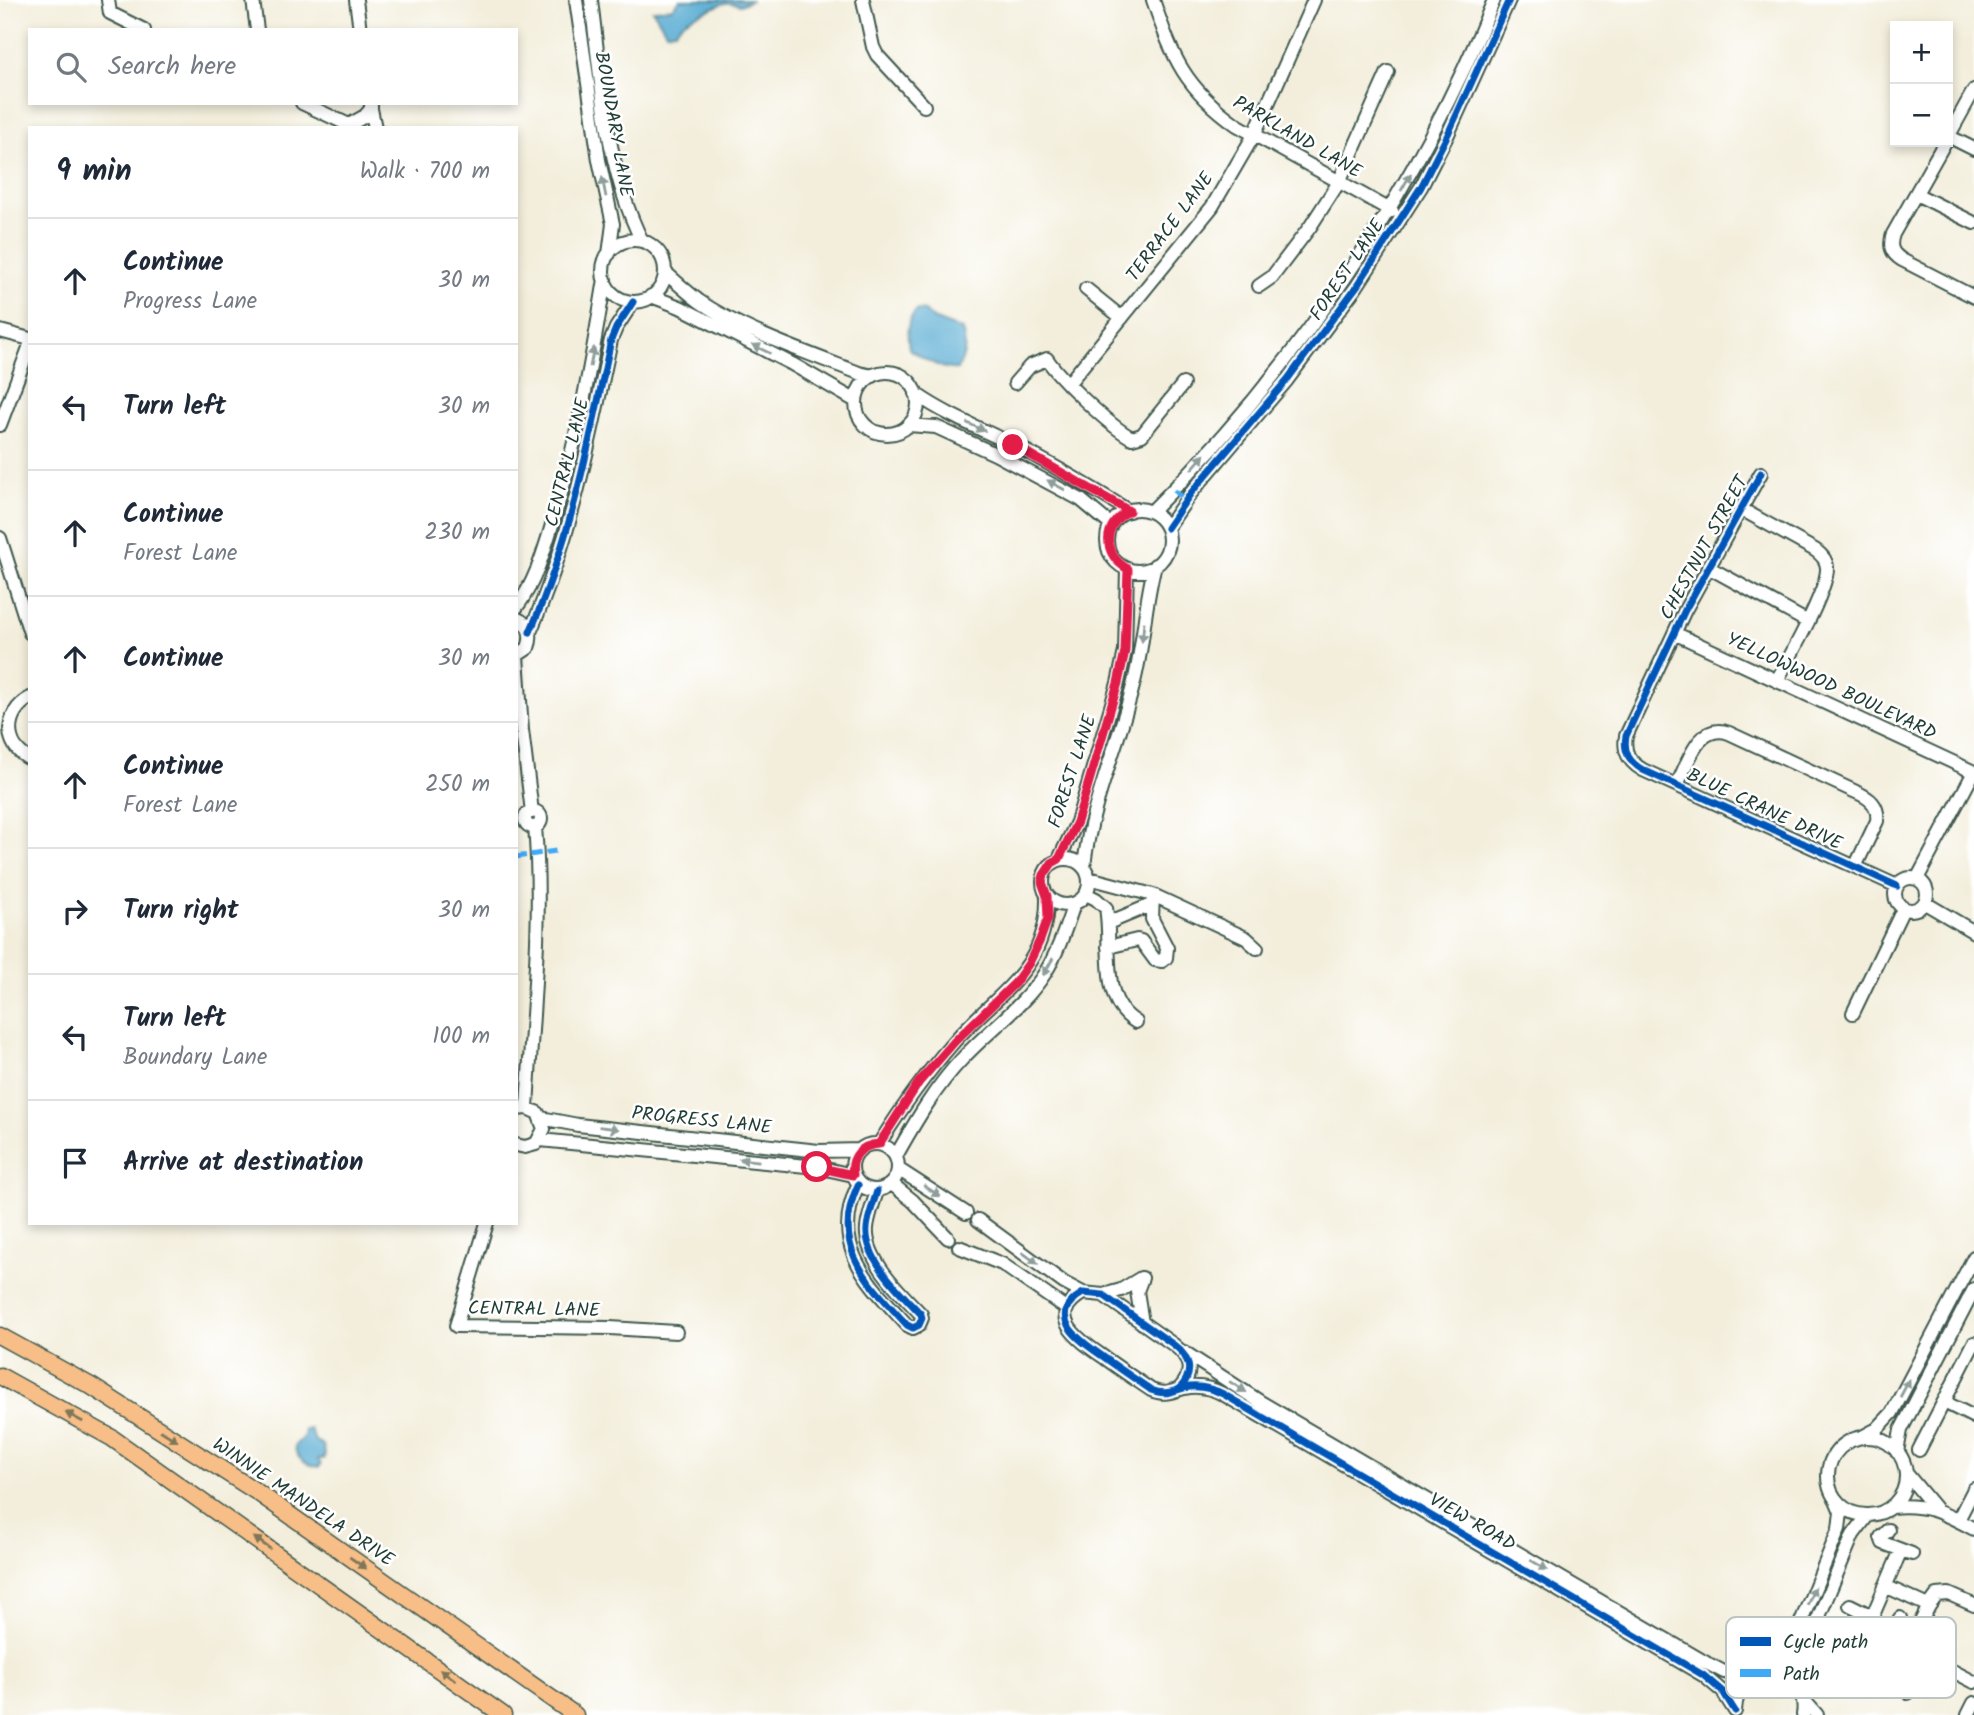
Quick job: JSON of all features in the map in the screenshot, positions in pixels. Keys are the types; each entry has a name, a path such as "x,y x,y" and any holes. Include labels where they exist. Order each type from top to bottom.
{"main road":[{"name":"WINNIE MANDELA DRIVE","path":"0,1336 91,1386 257,1492 575,1715"},
{"path":"0,1376 112,1438 503,1715"}],"street":[{"path":"108,0 110,13 140,28"},
{"path":"356,0 360,28"},
{"name":"BOUNDARY LANE","path":"576,0 599,160 613,224 609,254"},
{"name":"BOUNDARY LANE","path":"591,0 621,192 642,241"},
{"name":"PARKLAND LANE","path":"1153,0 1173,56 1184,76 1218,111 1254,135 1400,216"},
{"name":"TERRACE LANE","path":"1068,384 1212,207 1254,135 1314,0"},
{"name":"FOREST LANE","path":"1151,512 1198,463 1284,360 1376,232 1387,209 1402,191 1446,107 1494,0"},
{"name":"FOREST LANE","path":"1167,528 1191,493 1287,380 1357,286 1420,187 1448,134 1509,0"},
{"path":"251,1 257,28"},
{"path":"868,1 873,47 877,55 924,106"},
{"path":"1259,286 1272,277 1339,182 1388,72"},
{"path":"1953,128 1974,90"},
{"path":"306,105 349,126"},
{"path":"352,126 365,117 371,106"},
{"path":"371,106 375,126"},
{"path":"1953,139 1974,149"},
{"path":"1942,147 1893,234 1892,250 1902,260 1974,297"},
{"path":"1916,194 1974,223"},
{"path":"631,240 651,245 664,261 663,282 651,296 633,302 615,295 605,279 604,269 609,254 621,243 631,240"},
{"path":"665,272 700,302 715,310 771,337 848,369 873,376"},
{"name":"CENTRAL LANE","path":"518,605 534,579 568,471 591,364 605,279"},
{"path":"1086,289 1122,318"},
{"path":"651,296 680,307 856,401"},
{"name":"CENTRAL LANE","path":"518,655 528,648 530,632 578,492 611,340 633,302"},
{"path":"0,331 28,338"},
{"path":"0,425 28,350"},
{"path":"1015,383 1030,366 1047,359 1068,384 1132,438 1142,435 1183,384"},
{"path":"916,394 916,412 908,425 892,434 875,432 861,420 856,401 864,382 883,373 894,373 904,378 916,394 937,409 1076,478 1129,511"},
{"path":"908,425 936,427 995,454 1081,500 1111,525"},
{"name":"CHESTNUT STREET","path":"1626,753 1626,736 1674,633 1761,473"},
{"path":"1136,509 1151,512 1163,521 1167,528 1168,548 1155,565 1137,571 1120,565 1110,551 1108,542 1111,525 1129,511 1136,509"},
{"path":"1741,509 1825,559 1826,575 1808,622 1777,680"},
{"path":"0,538 28,627"},
{"name":"FOREST LANE","path":"1087,872 1091,827 1140,660 1147,594 1155,565"},
{"path":"1709,567 1808,622"},
{"name":"FOREST LANE","path":"1059,859 1077,822 1118,683 1125,651 1128,569"},
{"path":"518,619 525,623 530,632"},
{"name":"YELLOWWOOD BOULEVARD","path":"1674,633 1974,772"},
{"name":"CENTRAL LANE","path":"518,671 532,812 527,814 525,821 530,827 535,827 539,878 535,997 522,1109"},
{"path":"28,700 14,712 6,743 28,758"},
{"path":"0,710 14,712"},
{"path":"1677,785 1702,736 1715,730 1729,733 1845,786 1873,802 1877,814 1855,867"},
{"name":"BLUE CRANE DRIVE","path":"1626,753 1636,766 1897,886"},
{"path":"1917,879 1974,772"},
{"path":"879,1144 919,1082 955,1041 1015,983 1029,963 1048,918 1047,896 1042,882 1044,875 1052,863 1059,859 1075,860 1087,872 1246,938 1258,948"},
{"path":"966,1213 897,1162 886,1147 879,1144 865,1146 859,1150 853,1162 856,1180 849,1204 847,1230 852,1255 866,1280 907,1325 913,1328 922,1318 921,1314 876,1263 866,1230 877,1191 892,1184 897,1162 914,1124 961,1060 1030,993 1045,974 1057,951 1074,904 1086,894 1087,872"},
{"path":"1908,878 1917,879 1927,889 1925,903 1918,909 1903,909 1895,899 1897,886 1908,878"},
{"path":"1086,894 1103,904 1108,923 1112,983 1119,1008 1124,1016 1136,1022"},
{"path":"1047,896 1059,904 1074,904"},
{"path":"1108,923 1152,900"},
{"path":"1108,947 1137,940 1141,941 1155,960 1162,961 1166,958 1167,948 1152,919 1152,900"},
{"path":"1925,903 1974,932"},
{"path":"1853,1013 1903,909"},
{"path":"522,1109 538,1113 541,1118 544,1129 540,1140"},
{"name":"PROGRESS LANE","path":"541,1118 578,1125 819,1151 859,1150"},
{"name":"PROGRESS LANE","path":"518,1146 531,1146 540,1140 565,1140 817,1167 856,1180"},
{"path":"856,1180 877,1191"},
{"path":"892,1184 913,1201 947,1238"},
{"path":"978,1220 1064,1283 1083,1293"},
{"name":"CENTRAL LANE","path":"486,1225 456,1326 610,1328 676,1332"},
{"path":"959,1247 1002,1264 1067,1309 1075,1298 1083,1293"},
{"path":"1802,1617 1839,1529 1841,1512 1828,1479 1831,1460 1844,1445 1877,1429 1892,1413 1974,1257"},
{"path":"1103,1295 1121,1290 1142,1278 1137,1291 1142,1323"},
{"path":"1897,1452 1905,1421 1974,1289"},
{"name":"VIEW ROAD","path":"1083,1293 1103,1295 1262,1403 1590,1602 1703,1675 1726,1697"},
{"name":"VIEW ROAD","path":"1067,1309 1066,1317 1073,1334 1119,1368 1159,1392 1166,1394 1190,1387 1205,1388 1223,1394 1590,1602 1726,1672"},
{"path":"1919,1450 1974,1343"},
{"path":"1179,1390 1186,1383 1189,1370 1189,1363 1181,1350"},
{"path":"1944,1402 1974,1417"},
{"path":"1862,1437 1881,1440 1897,1452 1906,1473 1937,1510"},
{"path":"1891,1507 1902,1492 1906,1473"},
{"path":"1958,1520 1974,1489"},
{"path":"1835,1498 1849,1511 1868,1515 1891,1507 1910,1505 1937,1510 1974,1529"},
{"path":"1819,1617 1853,1535 1868,1515"},
{"path":"1850,1605 1872,1616 1885,1586 1906,1552 1881,1541 1888,1530"},
{"path":"1885,1586 1929,1606"},
{"path":"1923,1617 1933,1599 1942,1593 1974,1605"},
{"path":"1956,1673 1974,1682"},
{"name":"VIEW ROAD","path":"1727,1698 1736,1713"},
{"name":"VIEW ROAD","path":"1804,1698 1817,1715"},
{"path":"1968,1715 1974,1703"}],"water":[{"path":"680,0 752,0 740,5 720,5 687,20 675,31 666,32 653,10 672,8"},
{"path":"917,310 925,311 933,319 962,330 965,350 957,369 938,366 909,349 909,323"},
{"path":"310,1429 315,1441 323,1445 325,1453 324,1459 318,1459 321,1465 319,1467 302,1461 295,1450 295,1445 304,1437 305,1430"}],"marked path":[{"path":"1174,490 1185,500"},
{"path":"518,857 556,851"}],"cycle path":[{"path":"1167,528 1191,493 1287,380 1357,286 1383,246 1421,187 1509,0"},
{"path":"530,632 568,525 611,340 633,302"},
{"path":"1761,473 1685,610 1626,736 1626,752 1634,764 1643,770 1897,886"},
{"path":"858,1185 850,1207 850,1245 857,1262 879,1294 907,1325 913,1328 919,1325 921,1314 885,1275 871,1252 867,1228 877,1191"},
{"path":"1179,1389 1187,1378 1189,1366 1184,1355 1174,1345 1103,1295 1083,1293 1071,1302 1066,1311 1066,1320 1077,1337 1151,1390 1167,1393 1198,1387 1223,1394 1703,1675 1726,1697"},
{"path":"1727,1698 1735,1711"}],"route":[{"path":"817,1167 853,1175 853,1162 859,1150 865,1146 879,1144 919,1082 955,1041 1015,983 1029,963 1048,918 1047,896 1042,882 1044,875 1047,868 1059,859 1077,822 1118,683 1125,651 1128,617 1128,569 1120,565 1110,551 1108,533 1116,519 1129,511 1076,478 1013,445"}]}
